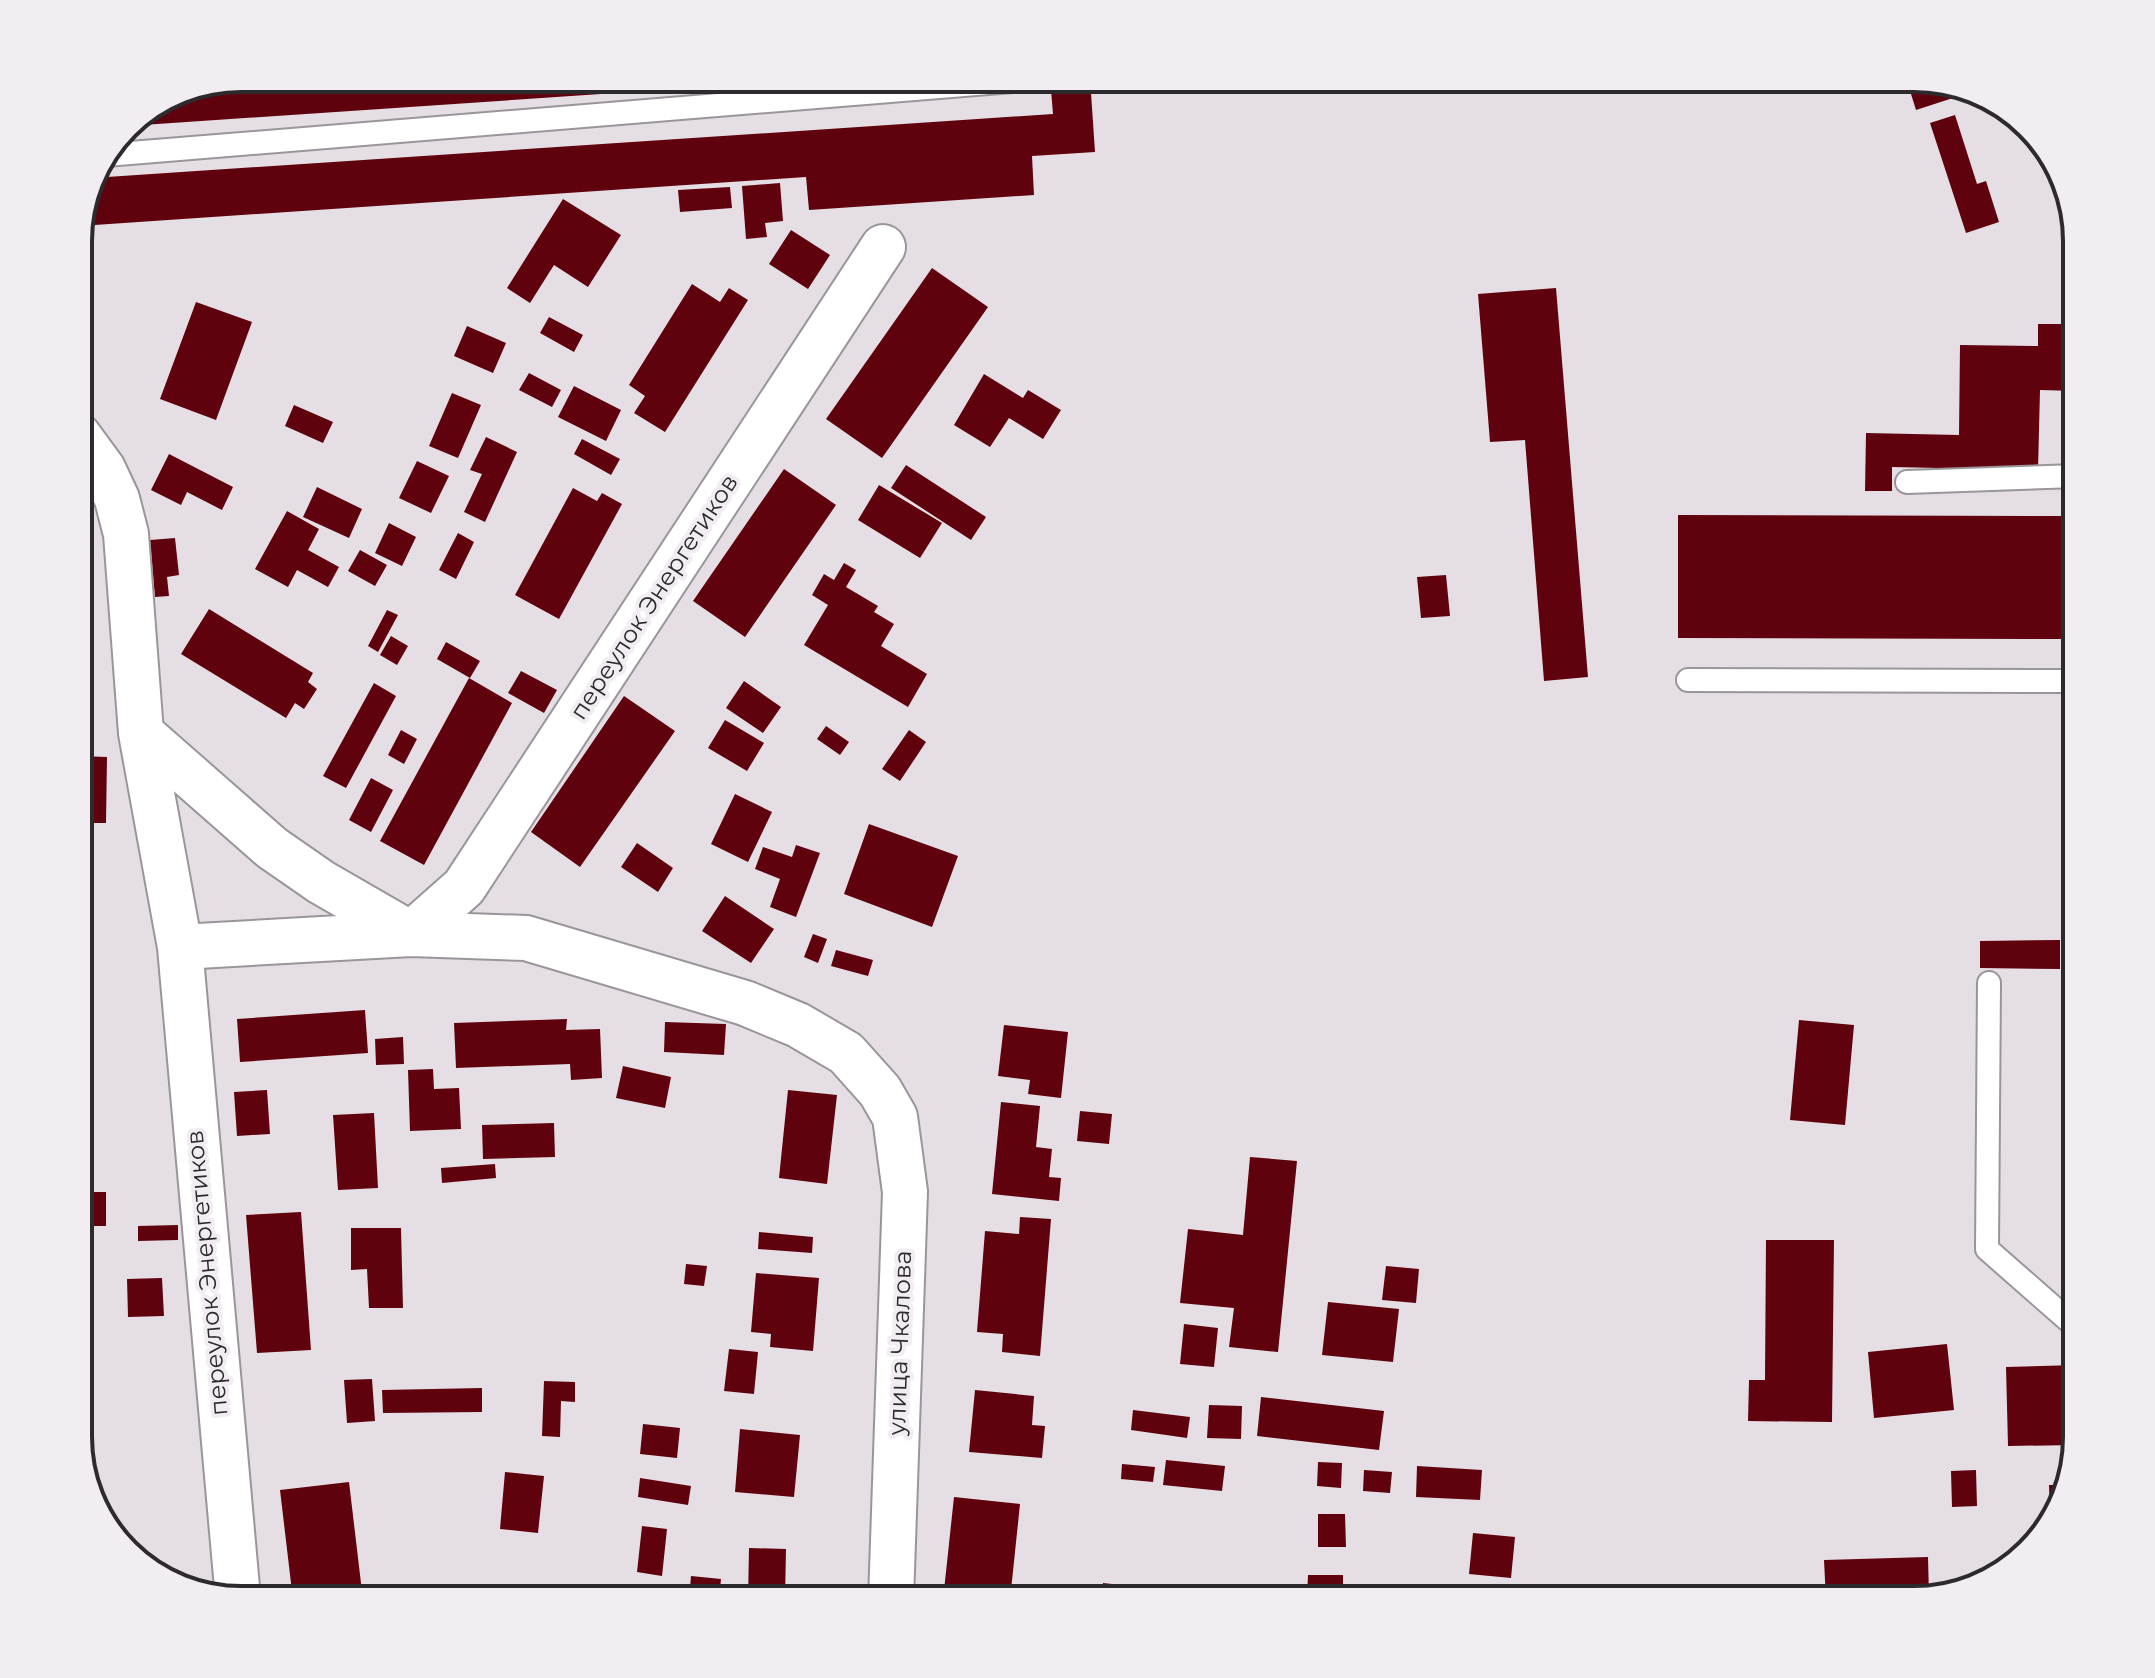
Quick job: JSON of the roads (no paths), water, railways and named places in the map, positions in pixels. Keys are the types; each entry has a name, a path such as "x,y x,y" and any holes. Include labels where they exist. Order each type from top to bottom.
{"street":[{"name":"переулок Энергетиков","path":"411,934 464,887 883,247"},
{"name":"переулок Энергетиков","path":"92,456 108,479 126,534 141,733 180,947 237,1586"},
{"path":"141,733 272,848 321,882 411,934"},
{"path":"180,947 411,934"},
{"name":"улица Чкалова","path":"411,934 526,938 745,1003 798,1025 846,1053 880,1091 895,1117 905,1192 891,1586"}],"lane":[{"path":"120,154 878,92"},
{"path":"1907,482 2063,476"},
{"path":"1688,680 2063,681"},
{"path":"1989,983 1987,1249 2063,1316"}]}
